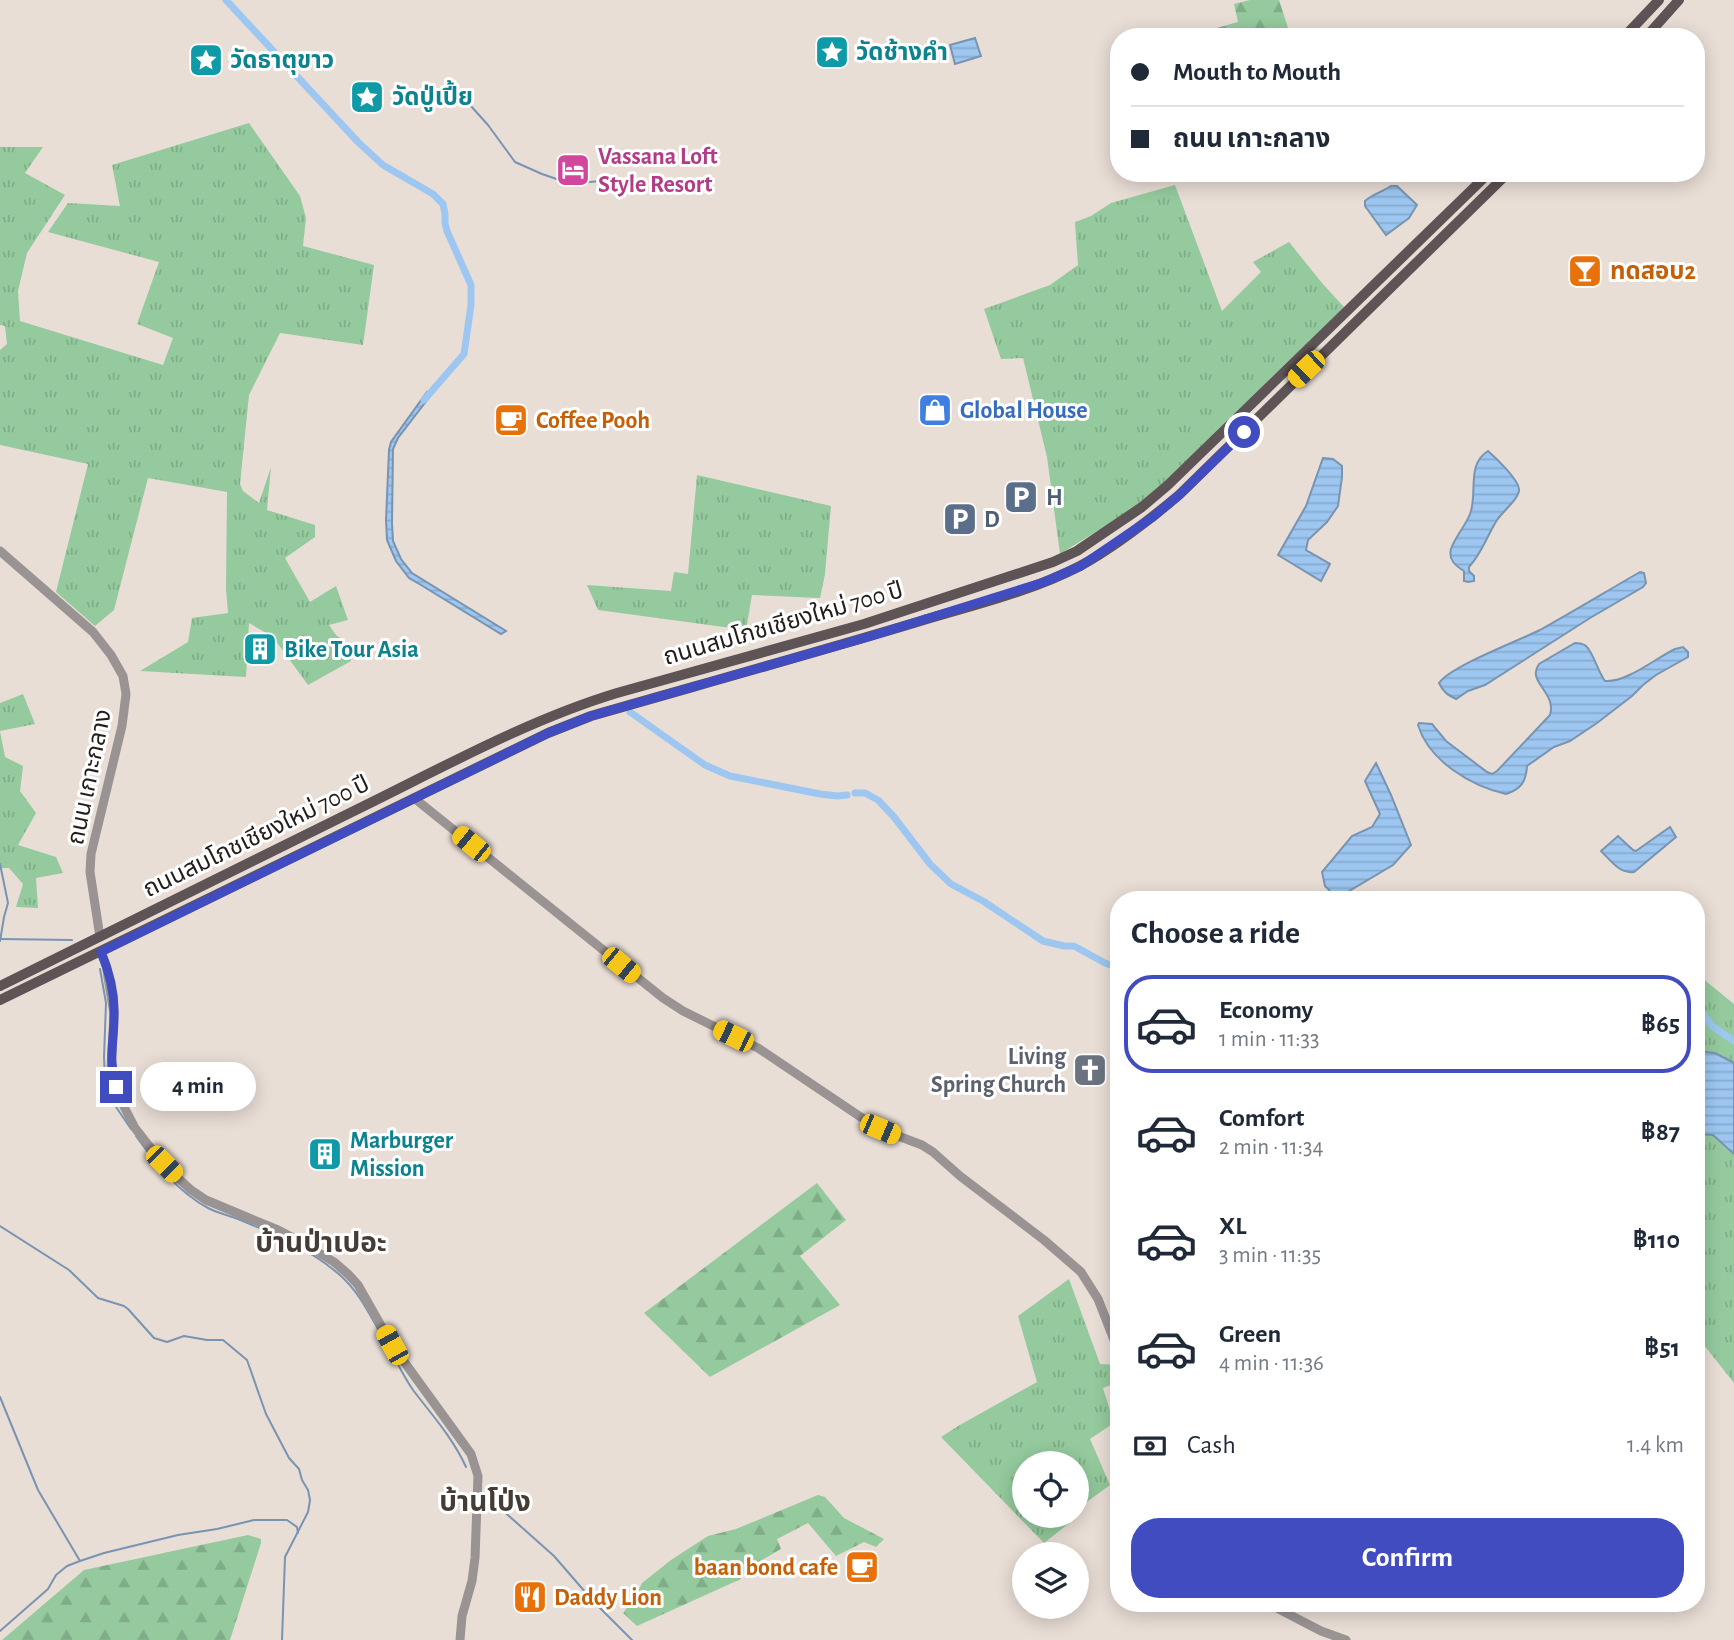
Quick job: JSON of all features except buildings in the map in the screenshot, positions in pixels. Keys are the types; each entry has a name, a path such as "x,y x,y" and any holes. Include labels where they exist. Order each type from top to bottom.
{"main road":[{"path":"1633,28 1659,0"},
{"path":"1654,28 1679,0"},
{"name":"ถนนสมโภชเชียงใหม่ 700 ปี","path":"0,986 551,716 617,693 871,621 1024,573 1077,551 1142,507 1168,485 1480,182"},
{"name":"ถนนสมโภชเชียงใหม่ 700 ปี","path":"0,1000 548,733 591,716 993,599 1081,566 1153,517 1179,495 1499,182"}],"street":[{"name":"ถนน เกาะกลาง","path":"0,551 93,632 123,676 126,694 122,726 91,854 90,872 100,937"},
{"path":"414,798 663,998 683,1011 758,1048 877,1128 922,1145 933,1152 1081,1272 1098,1299 1110,1330"},
{"path":"101,952 106,965 114,1014 111,1068 119,1097 135,1128 191,1190 206,1200 303,1242 349,1275 358,1285 392,1345 471,1454 478,1476 475,1558 472,1581 462,1616 460,1640"},
{"path":"1284,1612 1346,1640"}],"green space":[{"path":"1250,0 1279,0 1288,28 1217,28 1238,22 1234,4"},
{"path":"249,123 300,196 306,218 303,246 374,265 363,345 280,333 249,395 240,484 243,491 259,503 271,467 267,510 315,525 315,537 285,558 310,602 336,586 348,620 329,625 336,635 350,645 351,661 308,685 273,637 249,623 246,677 140,671 188,642 192,618 228,613 227,492 148,478 114,610 95,626 56,592 88,464 0,445 0,350 7,344 5,326 0,325 0,147 43,147 25,173 65,195 27,253 18,291 20,321 163,365 173,338 137,324 159,262 48,232 68,203 120,206 112,165"},
{"path":"1175,185 1222,311 1261,272 1253,262 1289,242 1344,307 1167,480 1134,508 1060,554 1047,457 1023,358 1001,359 984,309 1050,285 1078,265 1075,222 1091,216 1111,203"},
{"path":"697,475 831,506 825,574 820,598 752,595 746,630 598,610 587,585 671,591 674,572 688,574"},
{"path":"23,694 35,724 0,731 0,703"},
{"path":"0,731 5,757 23,766 20,791 36,813 18,845 56,857 63,873 36,878 38,908 16,907 23,884 9,868 0,868"},
{"path":"1705,980 1734,1004 1734,1383 1705,1346"},
{"path":"817,1183 846,1220 800,1256 840,1305 710,1377 644,1313"},
{"path":"1069,1279 1100,1364 1110,1365 1110,1385 1103,1388 1110,1410 1110,1426 1090,1439 1110,1485 1089,1500 1089,1451 1012,1451 1012,1510 941,1437 1037,1382 1018,1316"},
{"path":"818,1495 825,1497 844,1518 884,1539 876,1547 864,1542 836,1556 808,1523 777,1539 781,1549 755,1564 739,1580 637,1626 623,1613 642,1583 708,1536 736,1529"},
{"path":"1029,1528 1063,1528 1045,1542"},
{"path":"248,1535 261,1539 261,1543 230,1640 2,1640 84,1570"}],"water":[{"path":"975,38 981,56 955,64 950,45"},
{"path":"1391,186 1397,186 1417,205 1409,218 1386,235 1365,206 1365,201"},
{"path":"427,392 431,395 398,438 393,449 393,541 401,559 412,573 506,631 501,634 409,578 396,561 387,540 391,442"},
{"path":"1488,451 1515,480 1519,493 1497,520 1469,567 1474,581 1468,582 1464,581 1464,571 1453,562 1450,553 1470,514 1477,464"},
{"path":"1323,458 1333,459 1342,466 1342,477 1338,506 1327,522 1308,540 1306,550 1330,564 1321,581 1278,555 1306,506"},
{"path":"1640,572 1644,573 1646,583 1643,587 1485,685 1456,699 1446,693 1439,683 1457,669 1540,630"},
{"path":"1575,643 1583,644 1589,649 1605,681 1631,674 1675,649 1683,647 1688,652 1688,657 1656,675 1597,723 1527,766 1522,784 1506,794 1466,778 1441,761 1431,750 1419,723 1432,724 1446,741 1487,772 1492,774 1497,771 1550,715 1549,700 1536,676 1539,664"},
{"path":"1376,763 1411,845 1393,865 1349,891 1330,891 1325,886 1322,872 1352,836 1372,827 1380,814 1365,781"},
{"path":"1670,827 1676,837 1634,872 1620,869 1601,851 1618,836 1636,851"},
{"path":"1705,1052 1715,1053 1734,1063 1734,1154 1713,1135 1705,1135"}],"waterway":[{"path":"226,0 358,142 383,165 433,194 443,204 447,231 471,285 471,305 464,354 424,400"},
{"path":"448,97 470,105 515,162 571,184 609,180 640,189"},
{"path":"630,712 705,765 730,776 820,794 847,795"},
{"path":"855,793 865,793 878,800 930,864 951,884 983,901 1043,941 1074,946 1110,965"},
{"path":"0,864 8,903 0,941"},
{"path":"0,939 72,940"},
{"path":"100,969 106,1003 105,1079 114,1104 131,1129"},
{"path":"1705,1016 1712,1026 1734,1041"},
{"path":"136,1136 168,1176 197,1201 211,1210 292,1243 341,1276 360,1299 386,1343"},
{"path":"0,1226 69,1270 98,1298 124,1306 154,1338 167,1342 184,1336 223,1340 247,1360 266,1414 289,1458 299,1469 310,1500 308,1512 285,1557 282,1640"},
{"path":"389,1348 410,1385 449,1436 466,1467"},
{"path":"0,1397 38,1490 80,1561"},
{"path":"500,1508 554,1556 632,1640"},
{"path":"0,1631 48,1589 56,1575 67,1566 104,1553 254,1520 287,1520 297,1527 298,1533"}],"place":[{"name":"วัดช้างคำ","path":"832,52"},
{"name":"วัดธาตุขาว","path":"206,60"},
{"name":"วัดปู่เปี้ย","path":"367,97"},
{"name":"Vassana Loft Style Resort","path":"573,170"},
{"name":"ทดสอบ2","path":"1585,271"},
{"name":"Global House","path":"935,410"},
{"name":"Coffee Pooh","path":"511,420"},
{"name":"H","path":"1021,497"},
{"name":"D","path":"960,519"},
{"name":"Bike Tour Asia","path":"260,649"},
{"name":"Living Spring Church","path":"1090,1070"},
{"name":"Marburger Mission","path":"325,1154"},
{"name":"baan bond cafe","path":"862,1567"},
{"name":"Daddy Lion","path":"530,1597"}],"district":[{"name":"บ้านป่าเปอะ","path":"321,1242"},
{"name":"บ้านโป่ง","path":"485,1501"}],"route":[{"path":"116,1087 111,1068 114,1014 112,993 101,952 548,733 591,716 993,599 1081,566 1153,517 1244,432"}]}
